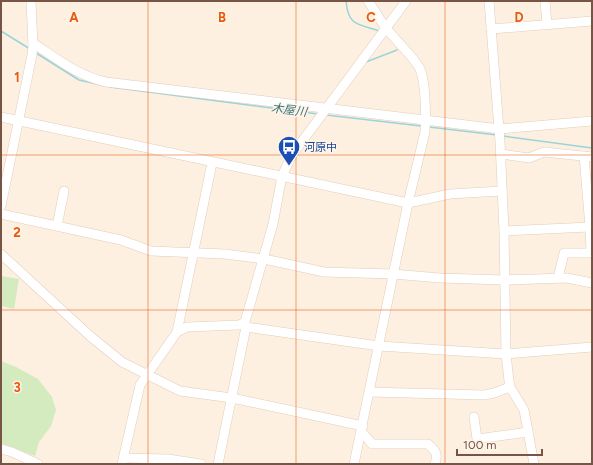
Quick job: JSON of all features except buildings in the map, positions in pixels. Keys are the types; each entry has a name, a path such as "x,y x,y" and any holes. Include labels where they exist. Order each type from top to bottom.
{"street":[{"path":"1,206 33,48 30,1"},
{"path":"354,464 408,203 425,132 426,121 422,77 419,68 403,46 386,29 368,1"},
{"path":"218,464 232,398 244,325 273,224 282,176 292,155 406,1"},
{"path":"489,1 500,129 504,231 506,354 510,387 524,410 534,464"},
{"path":"545,1 547,25"},
{"path":"491,29 592,21"},
{"path":"33,48 92,79 106,82 500,129 592,122"},
{"path":"1,117 212,163 282,176 408,203 450,194 502,191"},
{"path":"501,154 529,158 544,152 588,157 591,253 564,253 558,278"},
{"path":"201,464 168,459 123,461 140,385 146,374 177,332 212,163"},
{"path":"56,226 64,191"},
{"path":"1,214 121,240 151,252 225,254 264,259 324,272 504,280 567,278 592,283"},
{"path":"504,231 590,227"},
{"path":"1,254 90,336 122,362 146,374 180,390 232,398 362,429 372,444 428,444 435,450 437,456 435,464"},
{"path":"177,332 187,327 244,325 379,346 506,354 592,348"},
{"path":"370,392 484,395 494,394 510,387"},
{"path":"474,418 477,439 528,432"},
{"path":"1,449 12,452 38,464"}],"green space":[{"path":"1,276 19,279 14,309 1,306"},
{"path":"1,361 38,379 52,397 56,410 51,426 39,442 35,456 1,443"}],"waterway":[{"path":"346,1 349,15 355,23 379,31"},
{"name":"木屋川","path":"1,31 30,49"},
{"path":"366,62 397,50"},
{"name":"木屋川","path":"36,53 79,80 106,86"},
{"name":"木屋川","path":"110,87 318,114"},
{"name":"木屋川","path":"326,115 421,126"},
{"name":"木屋川","path":"429,127 497,135"},
{"name":"木屋川","path":"503,136 592,148"}],"place":[{"name":"河原中","path":"289,166"}]}
